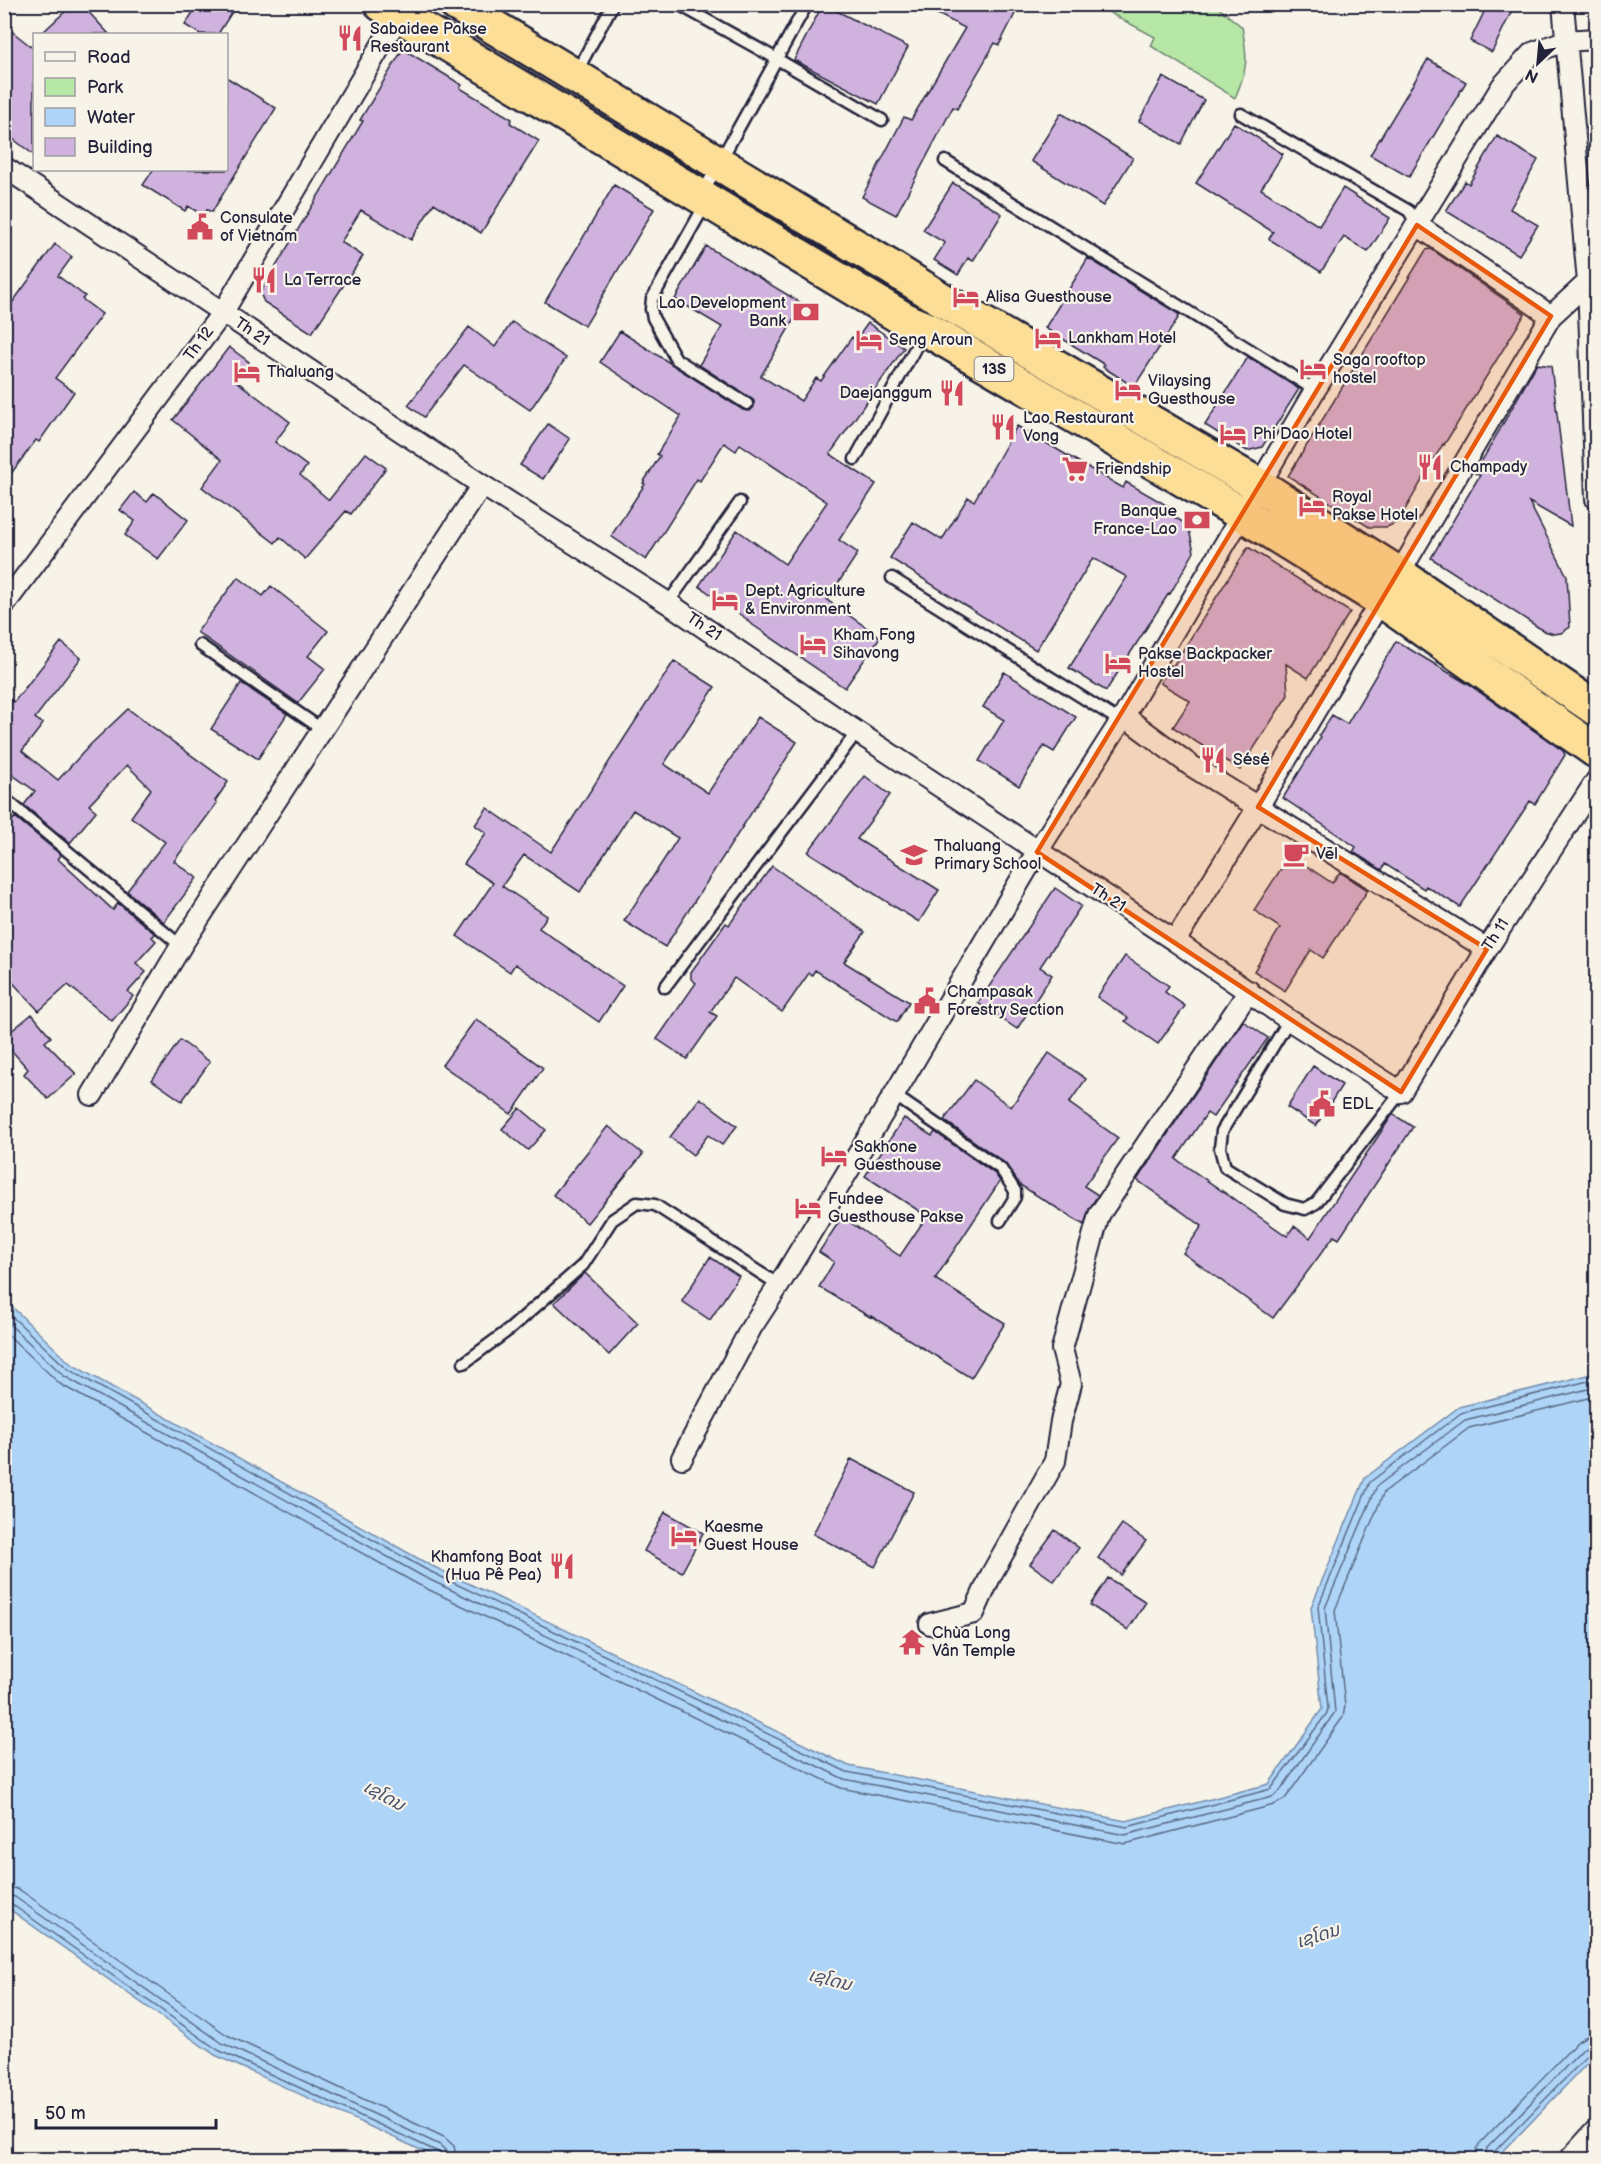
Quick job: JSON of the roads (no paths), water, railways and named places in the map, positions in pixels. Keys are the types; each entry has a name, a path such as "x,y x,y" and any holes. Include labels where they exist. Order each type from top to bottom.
{"highway":[{"name":"13S","path":"456,4 890,267 933,314 1242,514 1390,587 1596,710"},
{"name":"13S","path":"395,8 704,199 909,322 933,314 1260,486 1596,750"}],"street":[{"path":"1563,4 1565,41 1592,282 1596,499"},
{"name":"Th 12","path":"4,605 223,312 395,8"},
{"path":"682,1458 751,1328 894,1095 1037,852 1122,718 1260,486 1314,390 1502,86 1532,53 1565,41 1596,39"},
{"name":"Th 21","path":"4,167 482,485 668,603 857,732 1401,1092"},
{"path":"1416,225 1551,316"},
{"path":"1175,941 1258,807 1551,316 1592,282"},
{"path":"92,1095 181,946 482,485"},
{"path":"1122,718 1190,765 1487,949"},
{"name":"Th 11","path":"1401,1092 1487,949 1596,782"},
{"path":"930,1624 974,1613 991,1575 1055,1461 1061,1421 1071,1384 1062,1349 1100,1215 1249,991"},
{"path":"1569,2160 1596,2130"}],"lane":[{"path":"574,76 613,4"},
{"path":"678,4 777,58 882,120"},
{"path":"747,404 676,359 653,318 652,299 719,165 807,4"},
{"path":"1241,114 1409,211 1416,225"},
{"path":"945,161 1314,390"},
{"path":"855,459 933,314"},
{"path":"668,603 740,502"},
{"path":"892,578 1122,718"},
{"path":"200,645 322,730"},
{"path":"665,987 857,732"},
{"path":"4,798 181,946"},
{"path":"1289,1020 1222,1131 1220,1148 1226,1167 1285,1204 1305,1209 1316,1203 1401,1092"},
{"path":"894,1095 977,1150 1001,1169 1015,1191 1015,1197 1000,1221"},
{"path":"464,1363 510,1329 583,1265 612,1220 637,1203 655,1205 779,1285"}],"water":[{"name":"ເຊໂດນ","path":"5,1300 71,1364 428,1564 849,1766 1126,1821 1269,1784 1322,1709 1311,1607 1365,1478 1459,1407 1596,1373 1596,2054 1495,2160 440,2159 215,2055 5,1906"}],"place":[{"name":"Sabaidee Pakse Restaurant","path":"350,38"},
{"name":"Consulate of Vietnam","path":"200,227"},
{"name":"La Terrace","path":"264,280"},
{"name":"Alisa Guesthouse","path":"966,297"},
{"name":"Lao Development Bank","path":"806,312"},
{"name":"Lankham Hotel","path":"1048,338"},
{"name":"Seng Aroun","path":"869,340"},
{"name":"Saga rooftop hostel","path":"1313,369"},
{"name":"Thaluang","path":"247,372"},
{"name":"Vilaysing Guesthouse","path":"1128,390"},
{"name":"Daejanggum","path":"952,393"},
{"name":"Lao Restaurant Vong","path":"1003,427"},
{"name":"Phi Dao Hotel","path":"1233,434"},
{"name":"Champady","path":"1430,467"},
{"name":"Friendship","path":"1075,469"},
{"name":"Royal Pakse Hotel","path":"1312,506"},
{"name":"Banque France-Lao","path":"1197,520"},
{"name":"Dept. Agriculture & Environment","path":"725,600"},
{"name":"Kham Fong Sihavong","path":"813,644"},
{"name":"Pakse Backpacker Hostel","path":"1118,663"},
{"name":"Sésé","path":"1213,760"},
{"name":"Vēl","path":"1296,854"},
{"name":"Thaluang Primary School","path":"914,855"},
{"name":"Champasak Forestry Section","path":"927,1001"},
{"name":"EDL","path":"1322,1104"},
{"name":"Sakhone Guesthouse","path":"834,1156"},
{"name":"Fundee Guesthouse Pakse","path":"808,1208"},
{"name":"Kaesme Guest House","path":"684,1536"},
{"name":"Khamfong Boat (Hua Pê Pea)","path":"562,1566"},
{"name":"Chùa Long Vân Temple","path":"912,1642"}]}
